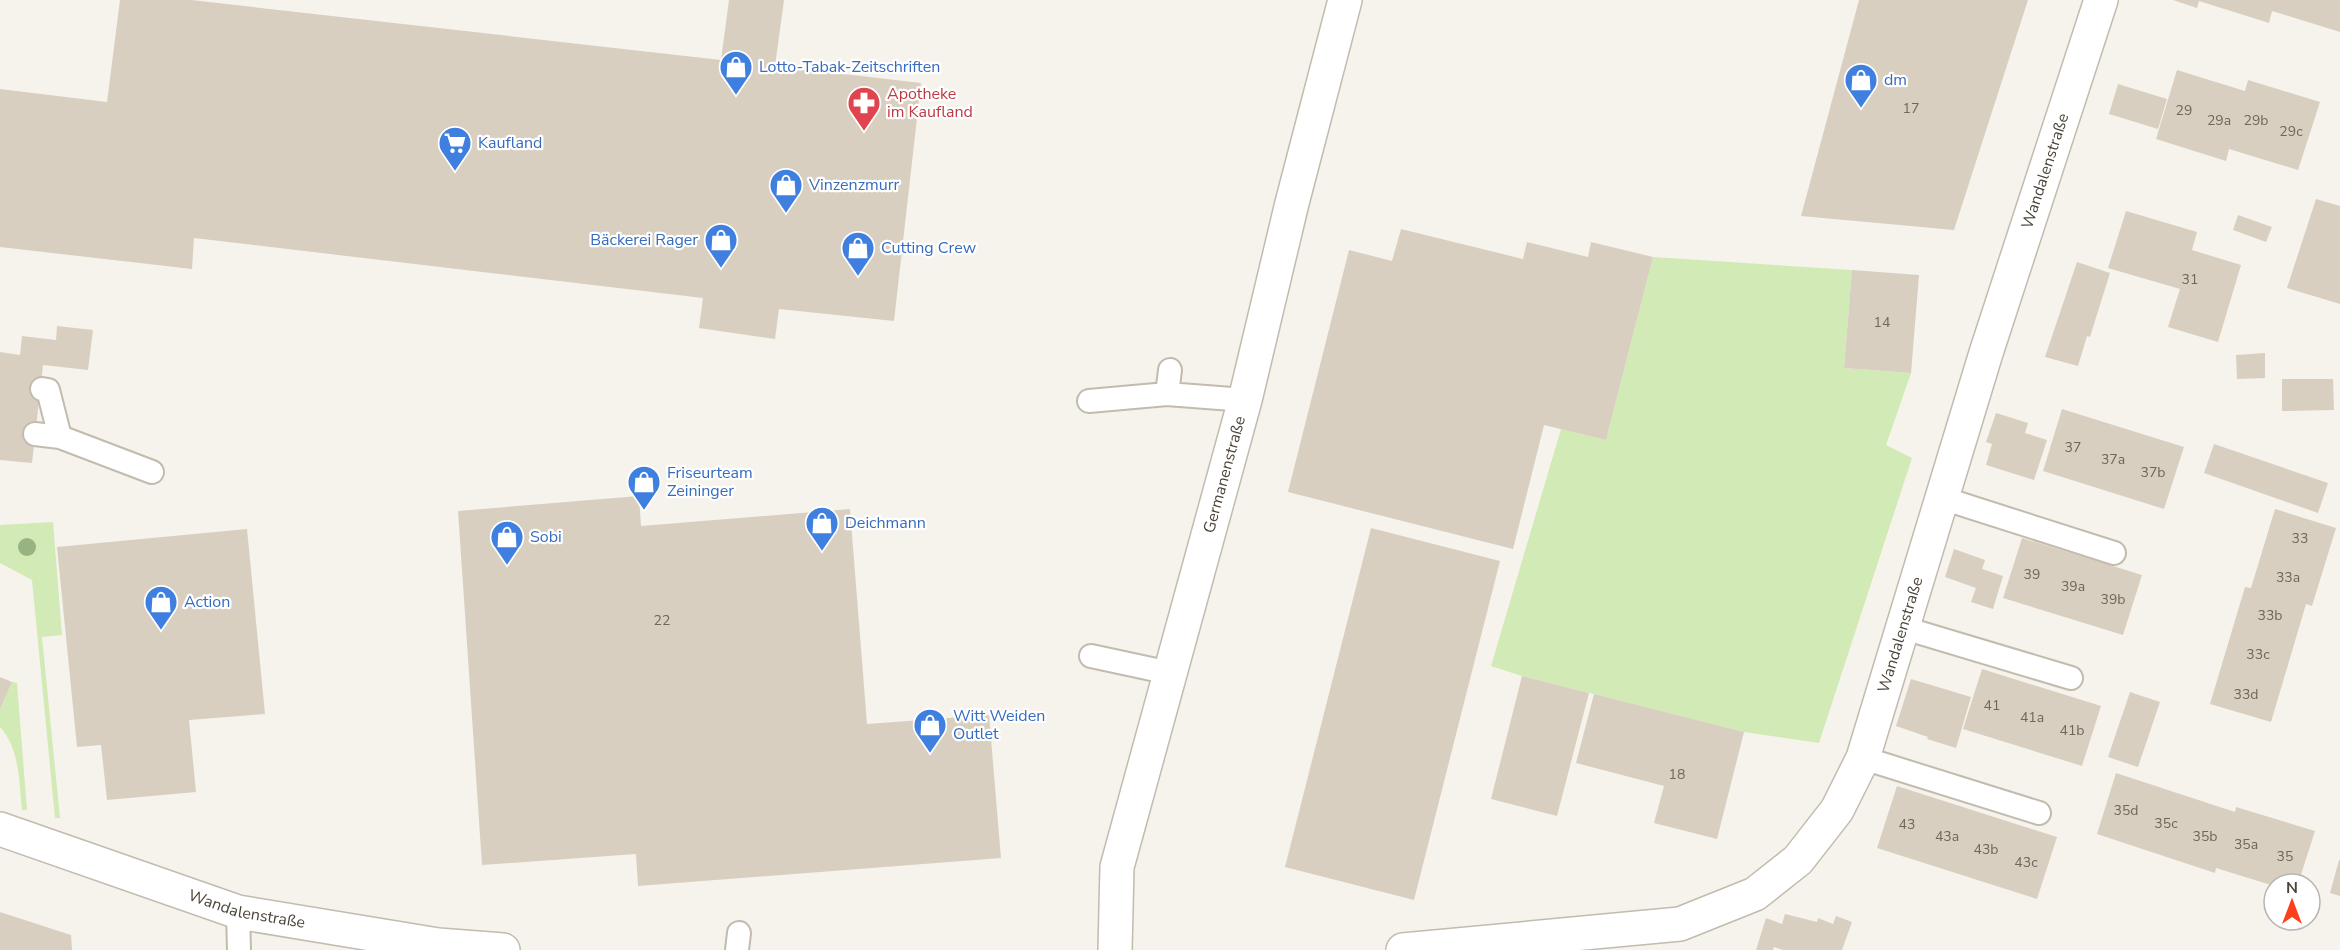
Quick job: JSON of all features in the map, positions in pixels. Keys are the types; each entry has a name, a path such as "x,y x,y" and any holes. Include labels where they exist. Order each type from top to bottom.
{"street":[{"name":"Germanenstraße","path":"1115,950 1117,867 1245,400 1292,203 1345,0"},
{"name":"Wandalenstraße","path":"1403,950 1680,924 1755,894 1798,860 1836,810 1863,758 1986,353 2101,0"},
{"name":"Wandalenstraße","path":"0,829 238,912 438,945 503,950"}],"lane":[{"path":"1167,394 1170,370"},
{"path":"42,389 48,390 60,437"},
{"path":"1089,401 1167,394 1245,400"},
{"path":"35,434 60,437 152,472"},
{"path":"1942,498 2114,553"},
{"path":"1904,628 2072,678"},
{"path":"1090,656 1170,673"},
{"path":"1863,758 2039,813"},
{"path":"238,912 239,950"}],"green space":[{"path":"1653,257 1852,270 1844,368 1911,373 1886,445 1912,458 1819,743 1744,732 1522,676 1491,666 1561,429 1606,440"},
{"path":"53,522 62,635 42,637 60,818 55,818 32,580 0,563 0,525"},
{"path":"12,682 17,683 27,810 22,810 15,756 7,736 0,727 0,709"}],"building":[{"name":"Kaufland","path":"120,0 191,0 721,60 729,0 784,0 775,66 921,83 894,321 779,309 775,339 699,328 703,298 194,238 192,269 0,247 0,89 107,102"},
{"path":"1859,0 2028,0 1954,230 1801,216"},
{"path":"2173,0 2340,0 2340,32 2272,11 2269,23 2199,1 2197,8"},
{"path":"2177,70 2245,91 2248,80 2320,102 2298,170 2229,149 2226,161 2156,139"},
{"path":"2118,84 2167,99 2158,129 2109,114"},
{"path":"2316,199 2340,206 2340,304 2287,288"},
{"path":"2126,211 2197,232 2192,250 2241,265 2218,342 2168,327 2180,289 2108,268"},
{"path":"2238,215 2272,227 2266,242 2233,230"},
{"path":"1401,229 1523,259 1527,242 1588,257 1591,242 1653,257 1606,440 1544,425 1513,549 1288,492 1349,250 1392,261"},
{"path":"2077,262 2110,273 2090,337 2087,336 2078,366 2045,357"},
{"path":"1852,270 1919,275 1911,373 1844,368"},
{"path":"57,326 93,330 88,370 43,365 32,463 0,460 0,352 20,355 22,336 56,340"},
{"path":"2265,353 2265,378 2237,379 2236,355"},
{"path":"2282,379 2333,379 2334,410 2282,411"},
{"path":"2062,409 2184,447 2164,509 2043,471"},
{"path":"1996,413 2028,423 2025,433 2047,440 2034,480 1986,465 1992,444 1986,442"},
{"path":"2214,444 2328,483 2318,513 2204,473"},
{"path":"639,496 641,526 850,509 867,724 989,715 1001,858 638,886 636,854 482,865 458,511"},
{"path":"2275,509 2336,528 2312,606 2306,604 2271,722 2210,704 2245,587 2251,588"},
{"path":"1371,528 1500,561 1414,900 1285,867"},
{"name":"Action","path":"247,529 265,714 189,720 196,792 107,800 101,745 77,747 57,547"},
{"path":"2022,538 2142,575 2123,635 2003,598"},
{"path":"1954,549 1985,560 1982,569 2003,576 1993,609 1971,602 1976,588 1945,577"},
{"path":"1982,669 2101,706 2082,766 1963,729"},
{"path":"1522,676 1589,693 1557,816 1491,799"},
{"path":"0,677 12,682 0,709"},
{"path":"1911,679 1971,697 1956,748 1896,726"},
{"path":"2130,692 2160,702 2138,767 2108,757"},
{"path":"1594,694 1744,732 1717,839 1654,823 1664,786 1576,763"},
{"path":"2116,773 2235,812 2236,807 2315,831 2302,872 2262,872 2262,882 2216,868 2215,873 2097,834"},
{"path":"1897,786 2057,837 2037,899 1877,848"},
{"path":"2340,860 2340,896 2330,893"},
{"path":"0,912 71,935 72,950 0,950"},
{"path":"1785,914 1817,922 1818,918 1833,924 1836,916 1852,922 1842,950 1783,950 1774,947 1773,950 1756,950 1766,918 1782,924"}],"place":[{"name":"Lotto-Tabak-Zeitschriften","path":"736,96"},
{"name":"dm","path":"1861,109"},
{"name":"Apotheke im Kaufland","path":"864,132"},
{"name":"Kaufland","path":"455,172"},
{"name":"Vinzenzmurr","path":"786,214"},
{"name":"Bäckerei Rager","path":"721,269"},
{"name":"Cutting Crew","path":"858,277"},
{"name":"Friseurteam Zeininger","path":"644,511"},
{"name":"Deichmann","path":"822,552"},
{"name":"Sobi","path":"507,566"},
{"name":"Action","path":"161,631"},
{"name":"Witt Weiden Outlet","path":"930,754"}]}
